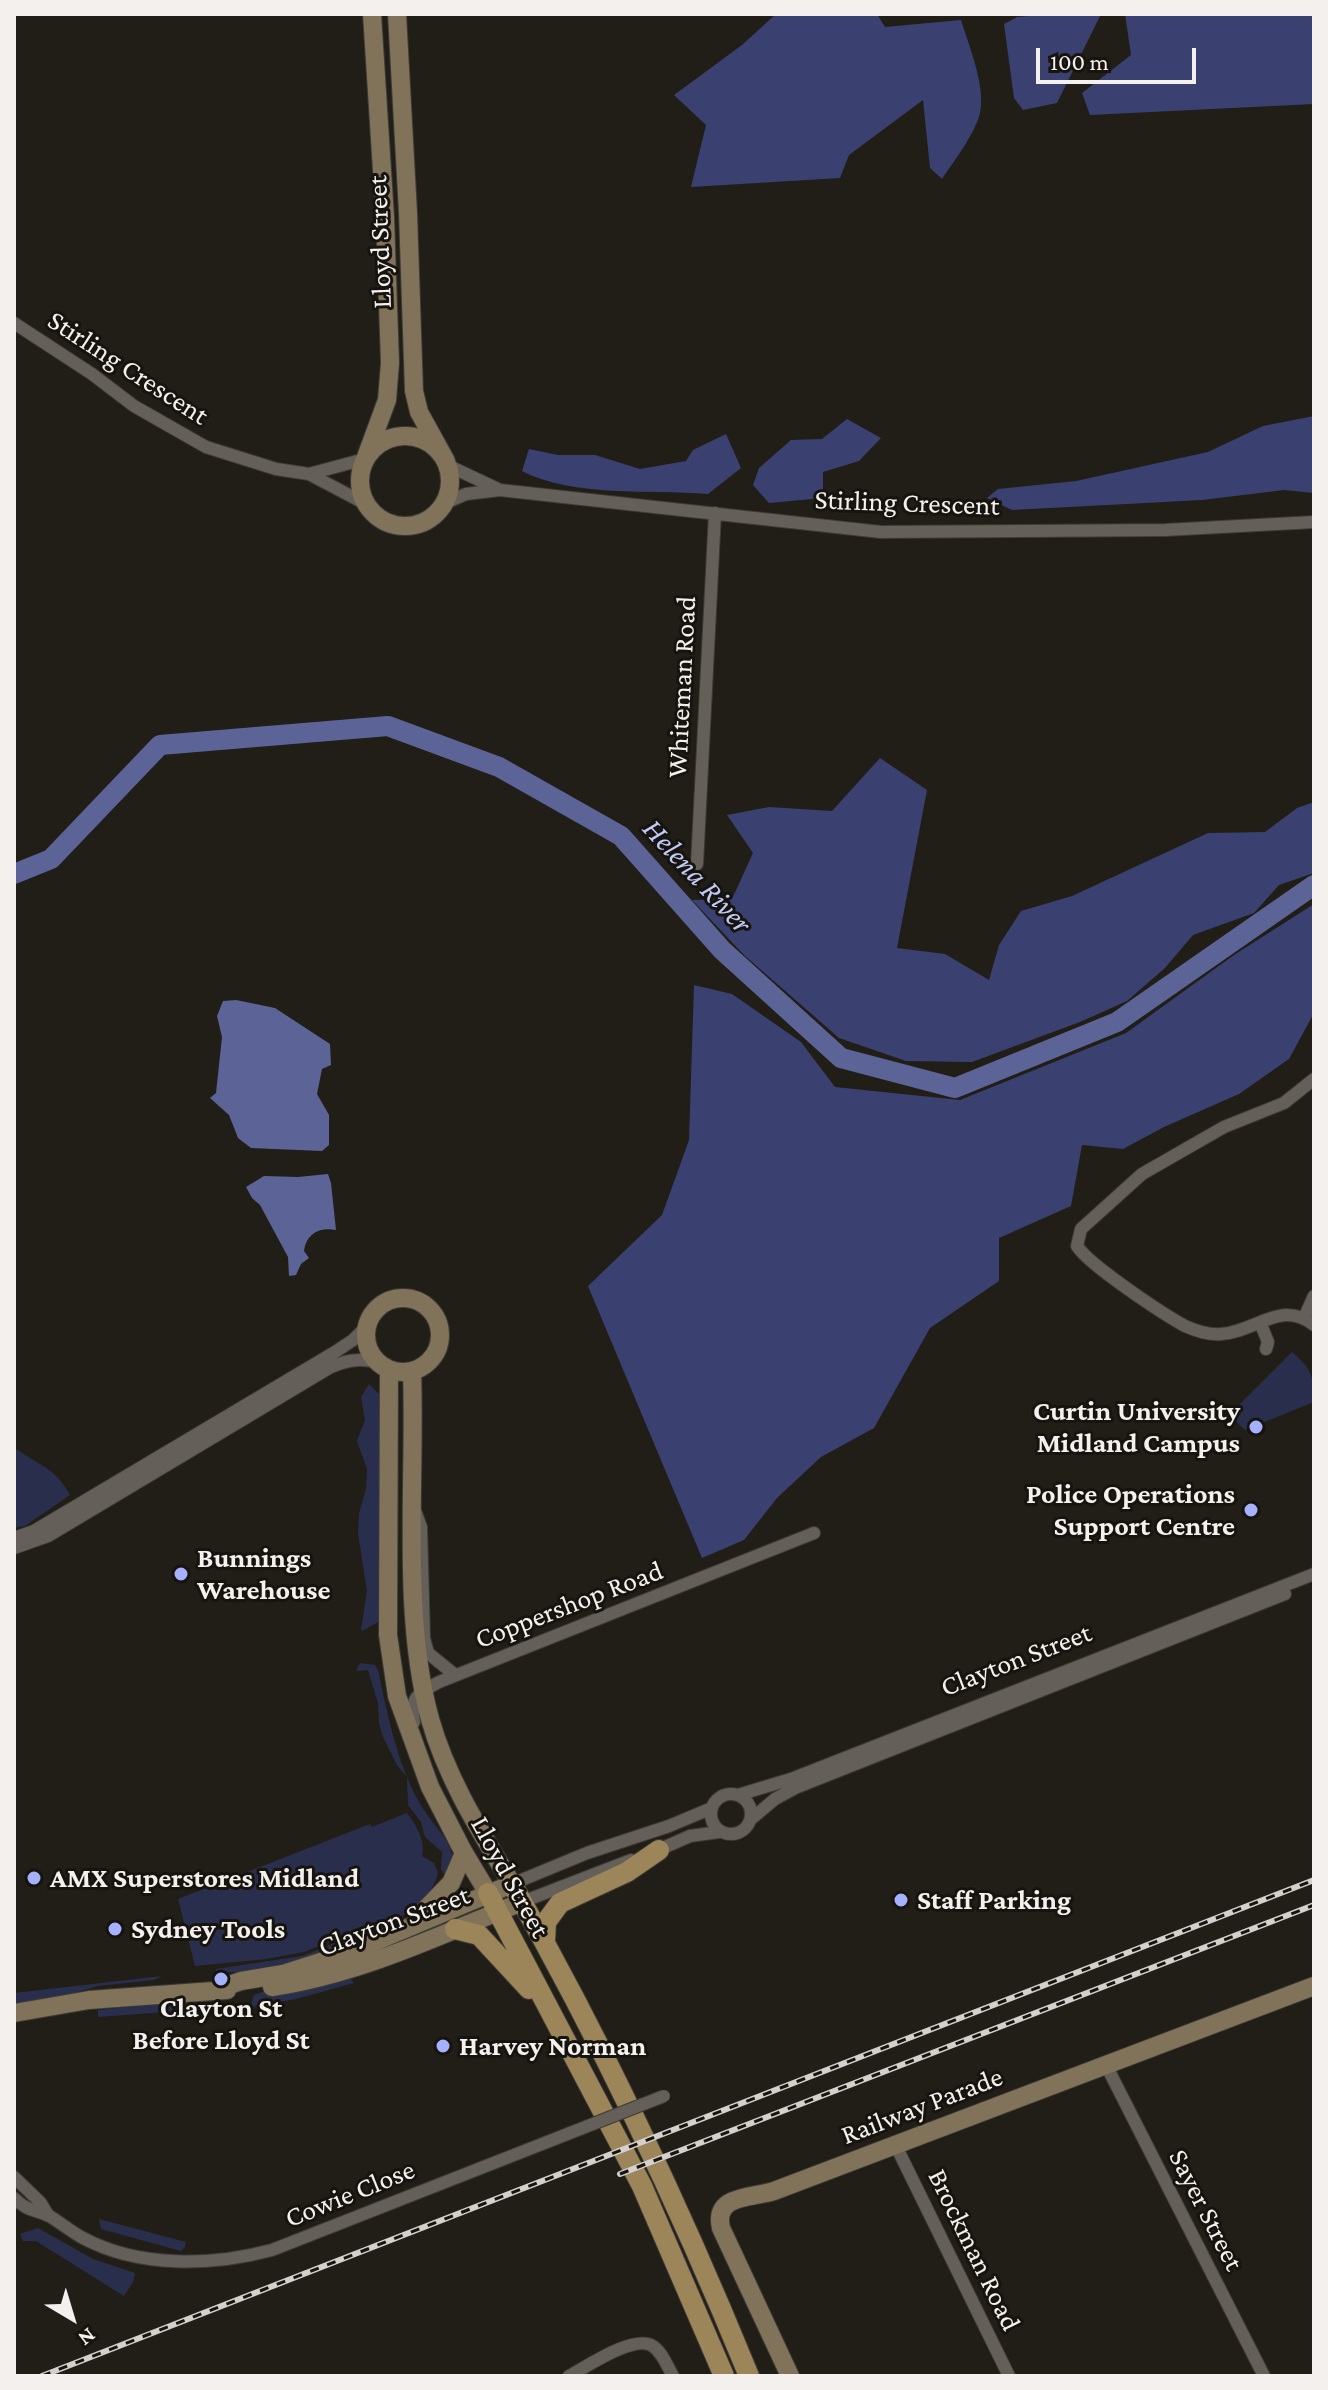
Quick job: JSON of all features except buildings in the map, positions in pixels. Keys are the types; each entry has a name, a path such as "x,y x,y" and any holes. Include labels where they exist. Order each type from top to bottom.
{"main road":[{"name":"Lloyd Street","path":"365,458 387,400 390,373 385,217 372,14"},
{"name":"Lloyd Street","path":"397,14 414,391 419,412 446,463"},
{"path":"414,436 427,441 438,449 446,463 450,486 443,504 434,516 424,522 400,526 377,517 364,503 359,481 365,458 375,446 387,439 414,436"},
{"path":"411,1298 429,1307 436,1316 441,1338 432,1359 412,1371 383,1366 367,1345 367,1326 376,1310 391,1299 411,1298"},
{"name":"Lloyd Street","path":"383,1366 388,1635 397,1696 424,1772 642,2186 724,2376"},
{"name":"Lloyd Street","path":"412,1371 415,1617 424,1690 435,1735 454,1783 545,1942 655,2163 716,2293 749,2376"},
{"path":"545,1942 546,1922 560,1903 627,1872 659,1850"},
{"path":"405,1929 451,1883 464,1853"},
{"name":"Clayton Street","path":"218,1989 328,1960 512,1884"},
{"name":"Clayton Street","path":"14,2013 89,2000 218,1989 241,1991 330,1977 522,1902"},
{"path":"455,1929 473,1932 485,1940 536,1996 570,2048"},
{"name":"Railway Parade","path":"790,2376 721,2228 720,2213 724,2205 735,2199 774,2191 896,2146 1314,1986"}],"street":[{"name":"Stirling Crescent","path":"14,323 92,374 134,406 206,447 276,469 309,474 364,503"},
{"name":"Stirling Crescent","path":"309,474 365,458"},
{"name":"Stirling Crescent","path":"446,463 500,490"},
{"name":"Stirling Crescent","path":"443,504 466,494 500,490 881,532 1165,530 1314,522"},
{"name":"Whiteman Road","path":"697,864 715,513"},
{"path":"1314,1079 1284,1103 1224,1127 1142,1174 1081,1229 1077,1246 1095,1265 1186,1326 1204,1332 1220,1334 1290,1314 1309,1321 1314,1296"},
{"path":"1260,1322 1268,1342 1266,1349"},
{"path":"14,1538 34,1531 322,1360 353,1340 367,1326"},
{"path":"14,1548 48,1536 329,1368 344,1361 362,1359 383,1366"},
{"path":"414,1506 421,1527 424,1638 428,1653 455,1675"},
{"name":"Coppershop Road","path":"424,1690 814,1533"},
{"name":"Clayton Street","path":"738,1795 791,1779 1314,1574"},
{"name":"Clayton Street","path":"750,1820 775,1799 795,1788 1314,1583"},
{"path":"424,1690 411,1707 424,1772"},
{"path":"738,1795 751,1808 750,1820 739,1832 719,1832 712,1820 712,1808 722,1796 738,1795"},
{"name":"Clayton Street","path":"512,1884 712,1808"},
{"name":"Clayton Street","path":"522,1902 690,1836 719,1832"},
{"name":"Sayer Street","path":"1106,2065 1264,2376"},
{"name":"Cowie Close","path":"14,2198 30,2212 48,2215 85,2239 142,2256 178,2261 250,2256 281,2247 664,2096"},
{"name":"Brockman Road","path":"896,2146 1009,2376"},
{"name":"Cowie Close","path":"14,2177 40,2202 48,2215"},
{"path":"569,2376 625,2347 641,2343 651,2345 659,2352 673,2376"}],"shaded area":[{"path":"776,14 877,14 885,27 961,20 979,79 980,113 969,138 942,179 930,168 923,100 849,155 840,178 691,187 706,125 674,95 742,45"},
{"path":"1101,14 1057,103 1023,110 1014,98 1004,24 1017,17"},
{"path":"1125,14 1314,14 1314,104 1090,115 1082,93 1131,55"},
{"path":"1314,416 1314,493 1284,490 1202,500 1012,510 987,498 998,489 1076,481 1208,452 1263,426"},
{"path":"847,419 881,438 859,461 823,472 823,498 769,503 753,485 759,468 791,440 822,439"},
{"path":"726,434 741,468 708,494 589,489 543,480 522,471 529,449 558,455 595,455 640,469 686,461 693,450"},
{"path":"880,758 927,790 897,948 945,954 989,980 999,945 1021,911 1072,896 1208,833 1265,832 1297,808 1314,802 1314,873 1279,885 1254,913 1193,935 1165,968 1127,1001 972,1062 906,1061 839,1038 744,955 692,900 732,899 753,853 727,815 769,807 832,811"},
{"path":"1314,904 1314,1013 1289,1059 1239,1094 1123,1149 1082,1145 1071,1206 999,1238 999,1281 930,1328 874,1428 821,1457 777,1498 744,1540 702,1558 588,1286 662,1215 689,1140 694,985 732,994 801,1042 835,1087 960,1100 1126,1033 1234,955"},
{"path":"236,1000 275,1008 330,1044 331,1065 322,1069 317,1094 329,1115 329,1145 322,1151 251,1148 238,1138 229,1115 210,1098 216,1093 222,1037 217,1016 223,1001"},
{"path":"328,1174 336,1230 319,1231 311,1236 304,1251 309,1258 301,1264 296,1275 289,1276 288,1257 260,1205 246,1187 264,1176"},
{"path":"1292,1352 1310,1374 1314,1402 1245,1430 1229,1415"},
{"path":"369,1384 379,1394 380,1614 378,1622 361,1630 367,1591 358,1534 367,1469 357,1441 365,1420 361,1397"},
{"path":"14,1440 15,1448 53,1473 70,1495 25,1526 14,1528"},
{"path":"360,1663 375,1665 378,1670 395,1742 407,1777 397,1765 383,1737 378,1703 368,1670 356,1671"},
{"path":"407,1777 424,1810 450,1848 453,1856 451,1875 443,1873 442,1852 425,1837 421,1822 408,1805"},
{"path":"407,1813 421,1839 422,1856 434,1863 438,1873 431,1890 410,1911 304,1952 195,1966 178,1899 370,1824 372,1827"},
{"path":"394,1924 310,1959 247,1975 243,1971 215,1974 216,1969 302,1956 380,1925"},
{"path":"162,1976 154,1980 98,1986 14,2004 14,1993"},
{"path":"351,1979 354,1983 296,1999 252,2007 251,2004 254,1995 262,1992"},
{"path":"208,2000 204,2009 98,2017 98,2010"},
{"path":"99,2219 186,2242 185,2247 181,2251 101,2229"},
{"path":"38,2228 93,2259 135,2273 124,2296 36,2241 23,2241 20,2234"}],"waterway":[{"name":"Helena River","path":"14,874 51,859 160,745 388,726 499,767 621,836 722,950 841,1058 955,1088 1117,1022 1314,885"}],"railway":[{"path":"42,2376 1314,1880"},
{"path":"620,2174 1314,1905"}],"place":[{"name":"Curtin University Midland Campus","path":"1256,1427"},
{"name":"Police Operations Support Centre","path":"1251,1510"},
{"name":"Bunnings Warehouse","path":"181,1574"},
{"name":"AMX Superstores Midland","path":"34,1878"},
{"name":"Staff Parking","path":"901,1900"},
{"name":"Sydney Tools","path":"115,1929"},
{"name":"Clayton St Before Lloyd St","path":"221,1979"},
{"name":"Harvey Norman","path":"443,2046"}]}
